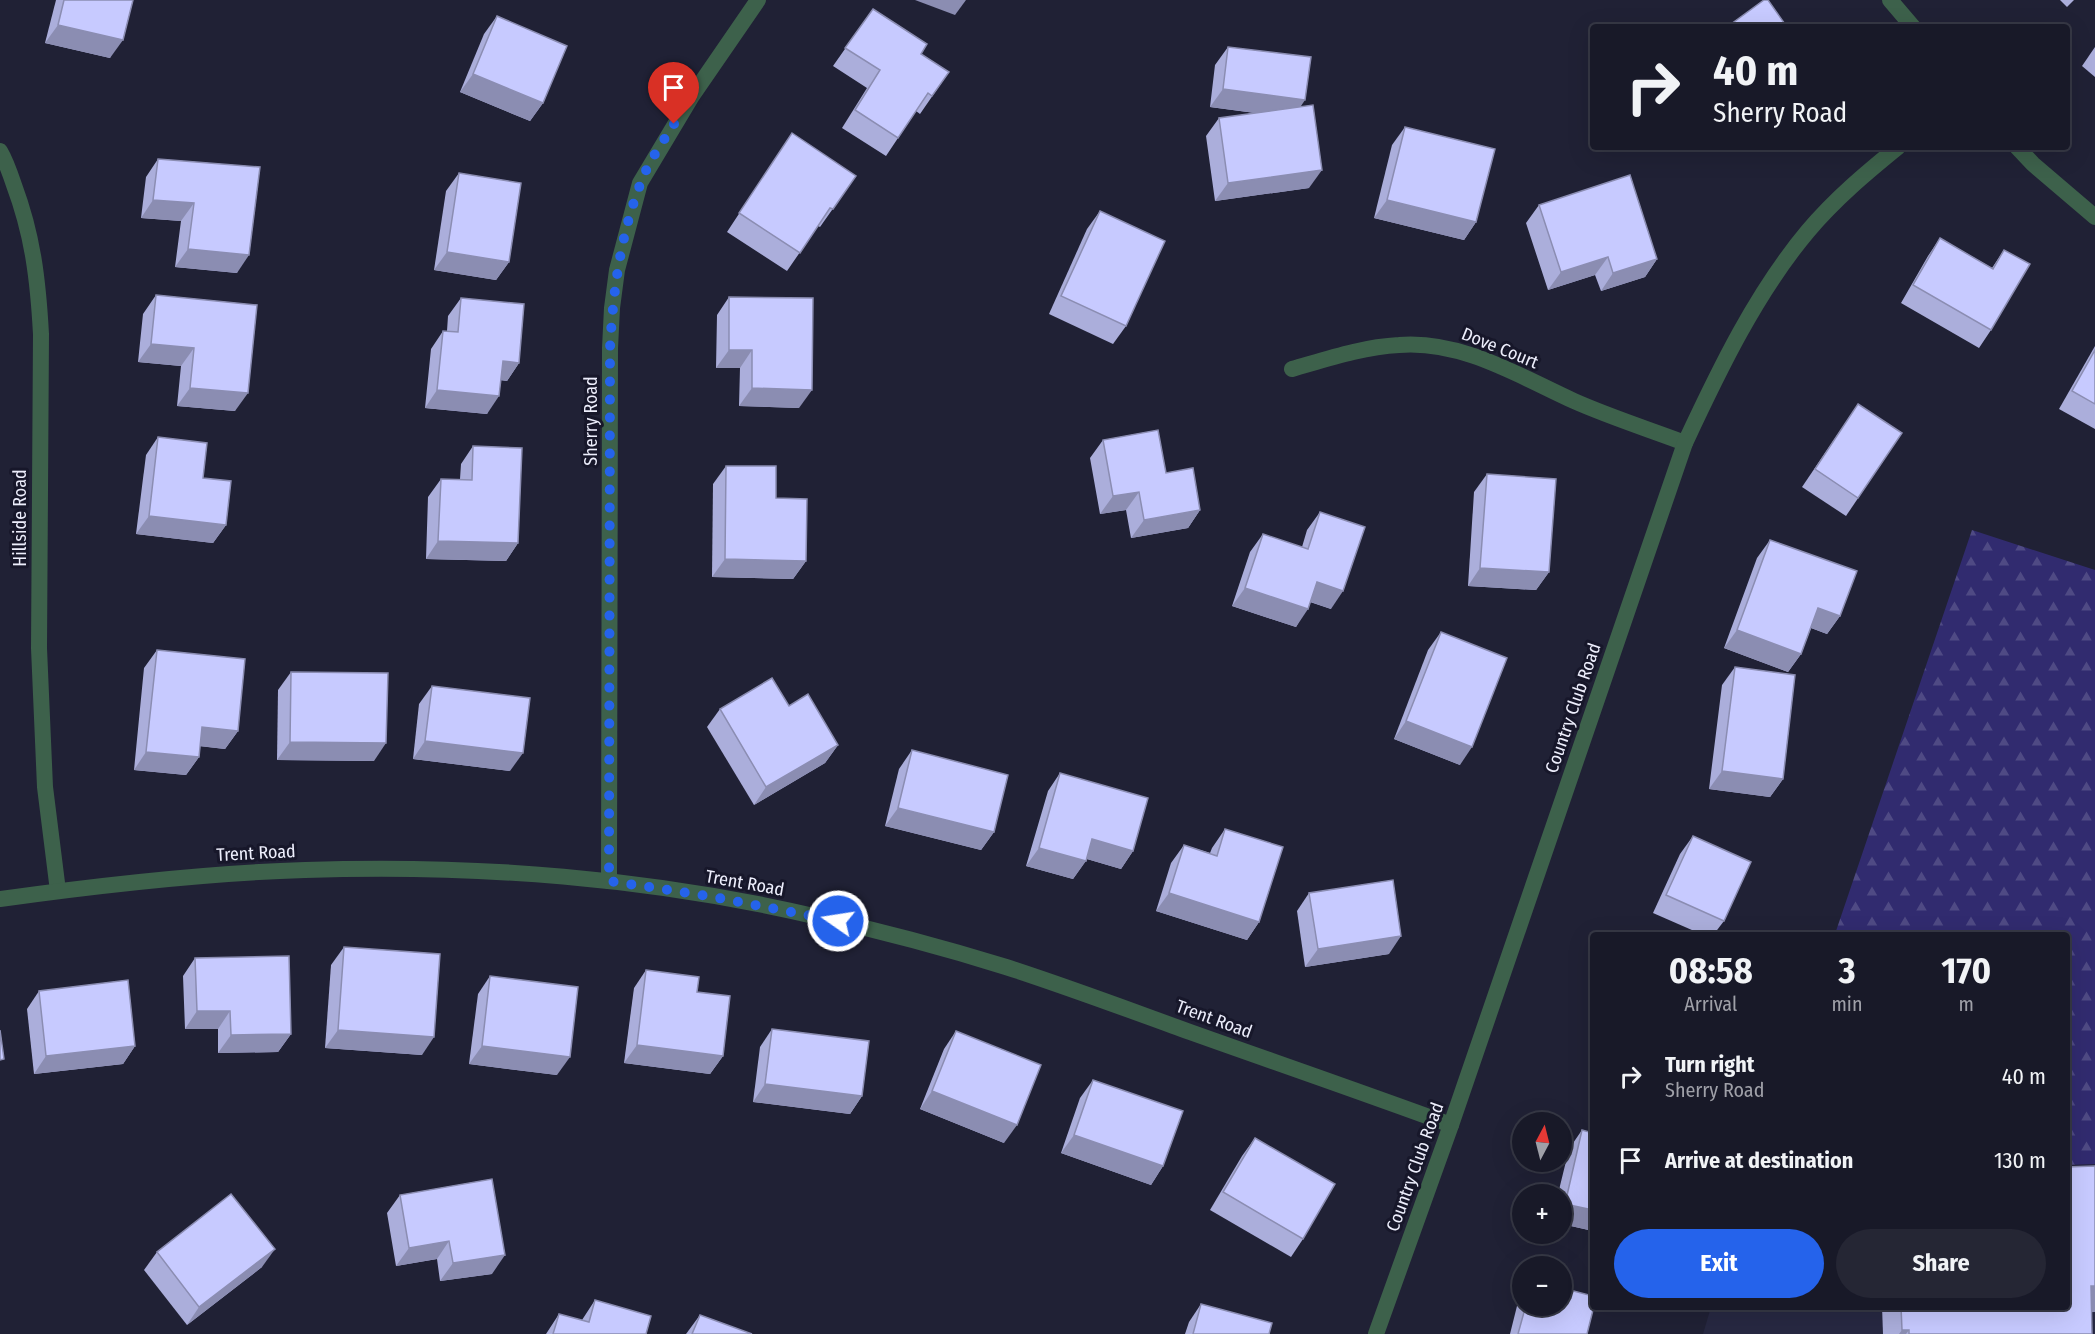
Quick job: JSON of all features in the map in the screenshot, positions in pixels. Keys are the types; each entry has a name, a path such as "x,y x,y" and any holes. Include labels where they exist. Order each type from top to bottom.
{"street":[{"name":"Sherry Road","path":"609,881 610,348 617,270 640,183 692,96 758,0"},
{"path":"1890,0 1910,24"},
{"name":"Hillside Road","path":"0,150 31,237 39,286 39,648 45,787 58,891"},
{"name":"Country Club Road","path":"1376,1334 1451,1125 1685,443 1709,391 1768,286 1815,223 1852,184 1894,150"},
{"path":"2020,150 2095,217"},
{"name":"Dove Court","path":"1292,369 1354,352 1400,345 1449,348 1507,369 1576,402 1685,443"},
{"name":"Trent Road","path":"0,899 201,876 307,870 467,871 609,881 708,896 815,916 1006,967 1451,1125"}],"shaded area":[{"path":"2095,1164 2095,1334 1703,1334 1710,1310 2070,1310 2070,1165"}],"green space":[{"path":"1972,530 2095,570 2095,1164 2070,1165 2070,932 1836,932"}],"building":[{"path":"64,0 133,0 123,40 58,25"},
{"path":"1764,0 1768,0 1785,24 1731,24"},
{"path":"873,9 927,44 921,54 949,72 932,96 928,93 898,138 855,110 880,70 845,48"},
{"path":"497,16 567,46 543,103 473,74"},
{"path":"1228,47 1311,57 1305,100 1223,89"},
{"path":"1313,105 1322,170 1228,183 1219,118"},
{"path":"1405,127 1495,149 1476,222 1387,200"},
{"path":"792,133 856,176 833,209 830,208 800,253 739,213"},
{"path":"158,159 260,167 249,255 188,249 194,203 153,200"},
{"path":"459,173 521,183 509,262 447,252"},
{"path":"1630,175 1657,259 1613,273 1608,257 1561,272 1539,205"},
{"path":"1100,211 1165,241 1126,326 1061,296"},
{"path":"1940,238 1993,269 2004,250 2030,264 1991,330 1913,285"},
{"path":"156,295 257,305 248,393 190,388 194,348 151,344"},
{"path":"729,297 813,298 812,390 752,388 752,350 729,350"},
{"path":"461,298 524,304 519,363 503,361 499,396 437,390 443,331 458,332"},
{"path":"2095,350 2095,404 2072,391"},
{"path":"1858,404 1902,433 1858,498 1815,469"},
{"path":"1158,430 1166,473 1193,468 1200,510 1144,520 1139,492 1113,496 1103,440"},
{"path":"158,437 207,443 203,478 231,481 226,525 149,516"},
{"path":"473,446 522,448 518,543 438,541 441,479 472,480"},
{"path":"726,466 776,466 776,498 807,499 806,561 725,559"},
{"path":"1487,474 1556,479 1549,572 1480,568"},
{"path":"1320,512 1365,527 1343,591 1317,582 1308,609 1245,588 1263,534 1308,549"},
{"path":"1770,540 1857,571 1840,616 1818,608 1801,654 1737,630"},
{"path":"1441,632 1507,658 1472,747 1406,721"},
{"path":"157,650 245,659 238,731 202,727 199,757 146,752"},
{"path":"1735,667 1795,675 1783,779 1722,771"},
{"path":"291,672 388,673 386,743 290,742"},
{"path":"772,678 789,706 808,694 838,745 766,787 720,709"},
{"path":"432,686 530,698 523,753 425,741"},
{"path":"912,750 1008,775 994,832 898,808"},
{"path":"1060,773 1148,798 1133,851 1092,839 1086,861 1039,848"},
{"path":"1225,829 1283,847 1259,922 1169,893 1184,845 1217,856"},
{"path":"1693,836 1751,862 1724,921 1666,895"},
{"path":"1393,880 1401,936 1318,949 1309,893"},
{"path":"344,947 440,954 434,1037 338,1030"},
{"path":"289,956 291,1034 231,1035 230,1011 197,1011 195,958"},
{"path":"646,970 699,977 697,992 730,996 723,1056 637,1045"},
{"path":"490,976 578,987 570,1057 482,1046"},
{"path":"128,980 135,1046 46,1056 39,991"},
{"path":"772,1029 869,1041 862,1096 765,1084"},
{"path":"0,1030 4,1059 0,1060"},
{"path":"956,1031 1041,1065 1017,1125 932,1091"},
{"path":"1093,1080 1183,1111 1163,1166 1074,1135"},
{"path":"1582,1130 1590,1132 1590,1209 1572,1206 1572,1184 1570,1184"},
{"path":"1255,1138 1335,1184 1303,1239 1223,1192"},
{"path":"2095,1166 2095,1286 2091,1286 2092,1334 1909,1334 1909,1330 1902,1330 1901,1310 2070,1310 2070,1167"},
{"path":"492,1179 505,1255 453,1263 449,1241 409,1248 400,1195"},
{"path":"231,1194 275,1249 199,1307 157,1252"},
{"path":"1572,1291 1590,1295 1590,1310 1593,1310 1587,1334 1518,1334 1523,1316 1572,1316"},
{"path":"595,1300 651,1316 646,1334 553,1334 559,1314 589,1322"},
{"path":"1201,1304 1272,1323 1269,1334 1193,1334"},
{"path":"700,1315 752,1334 692,1334"}],"route":[{"path":"674,124 640,183 617,270 612,308 609,881 708,896 838,921"}]}
